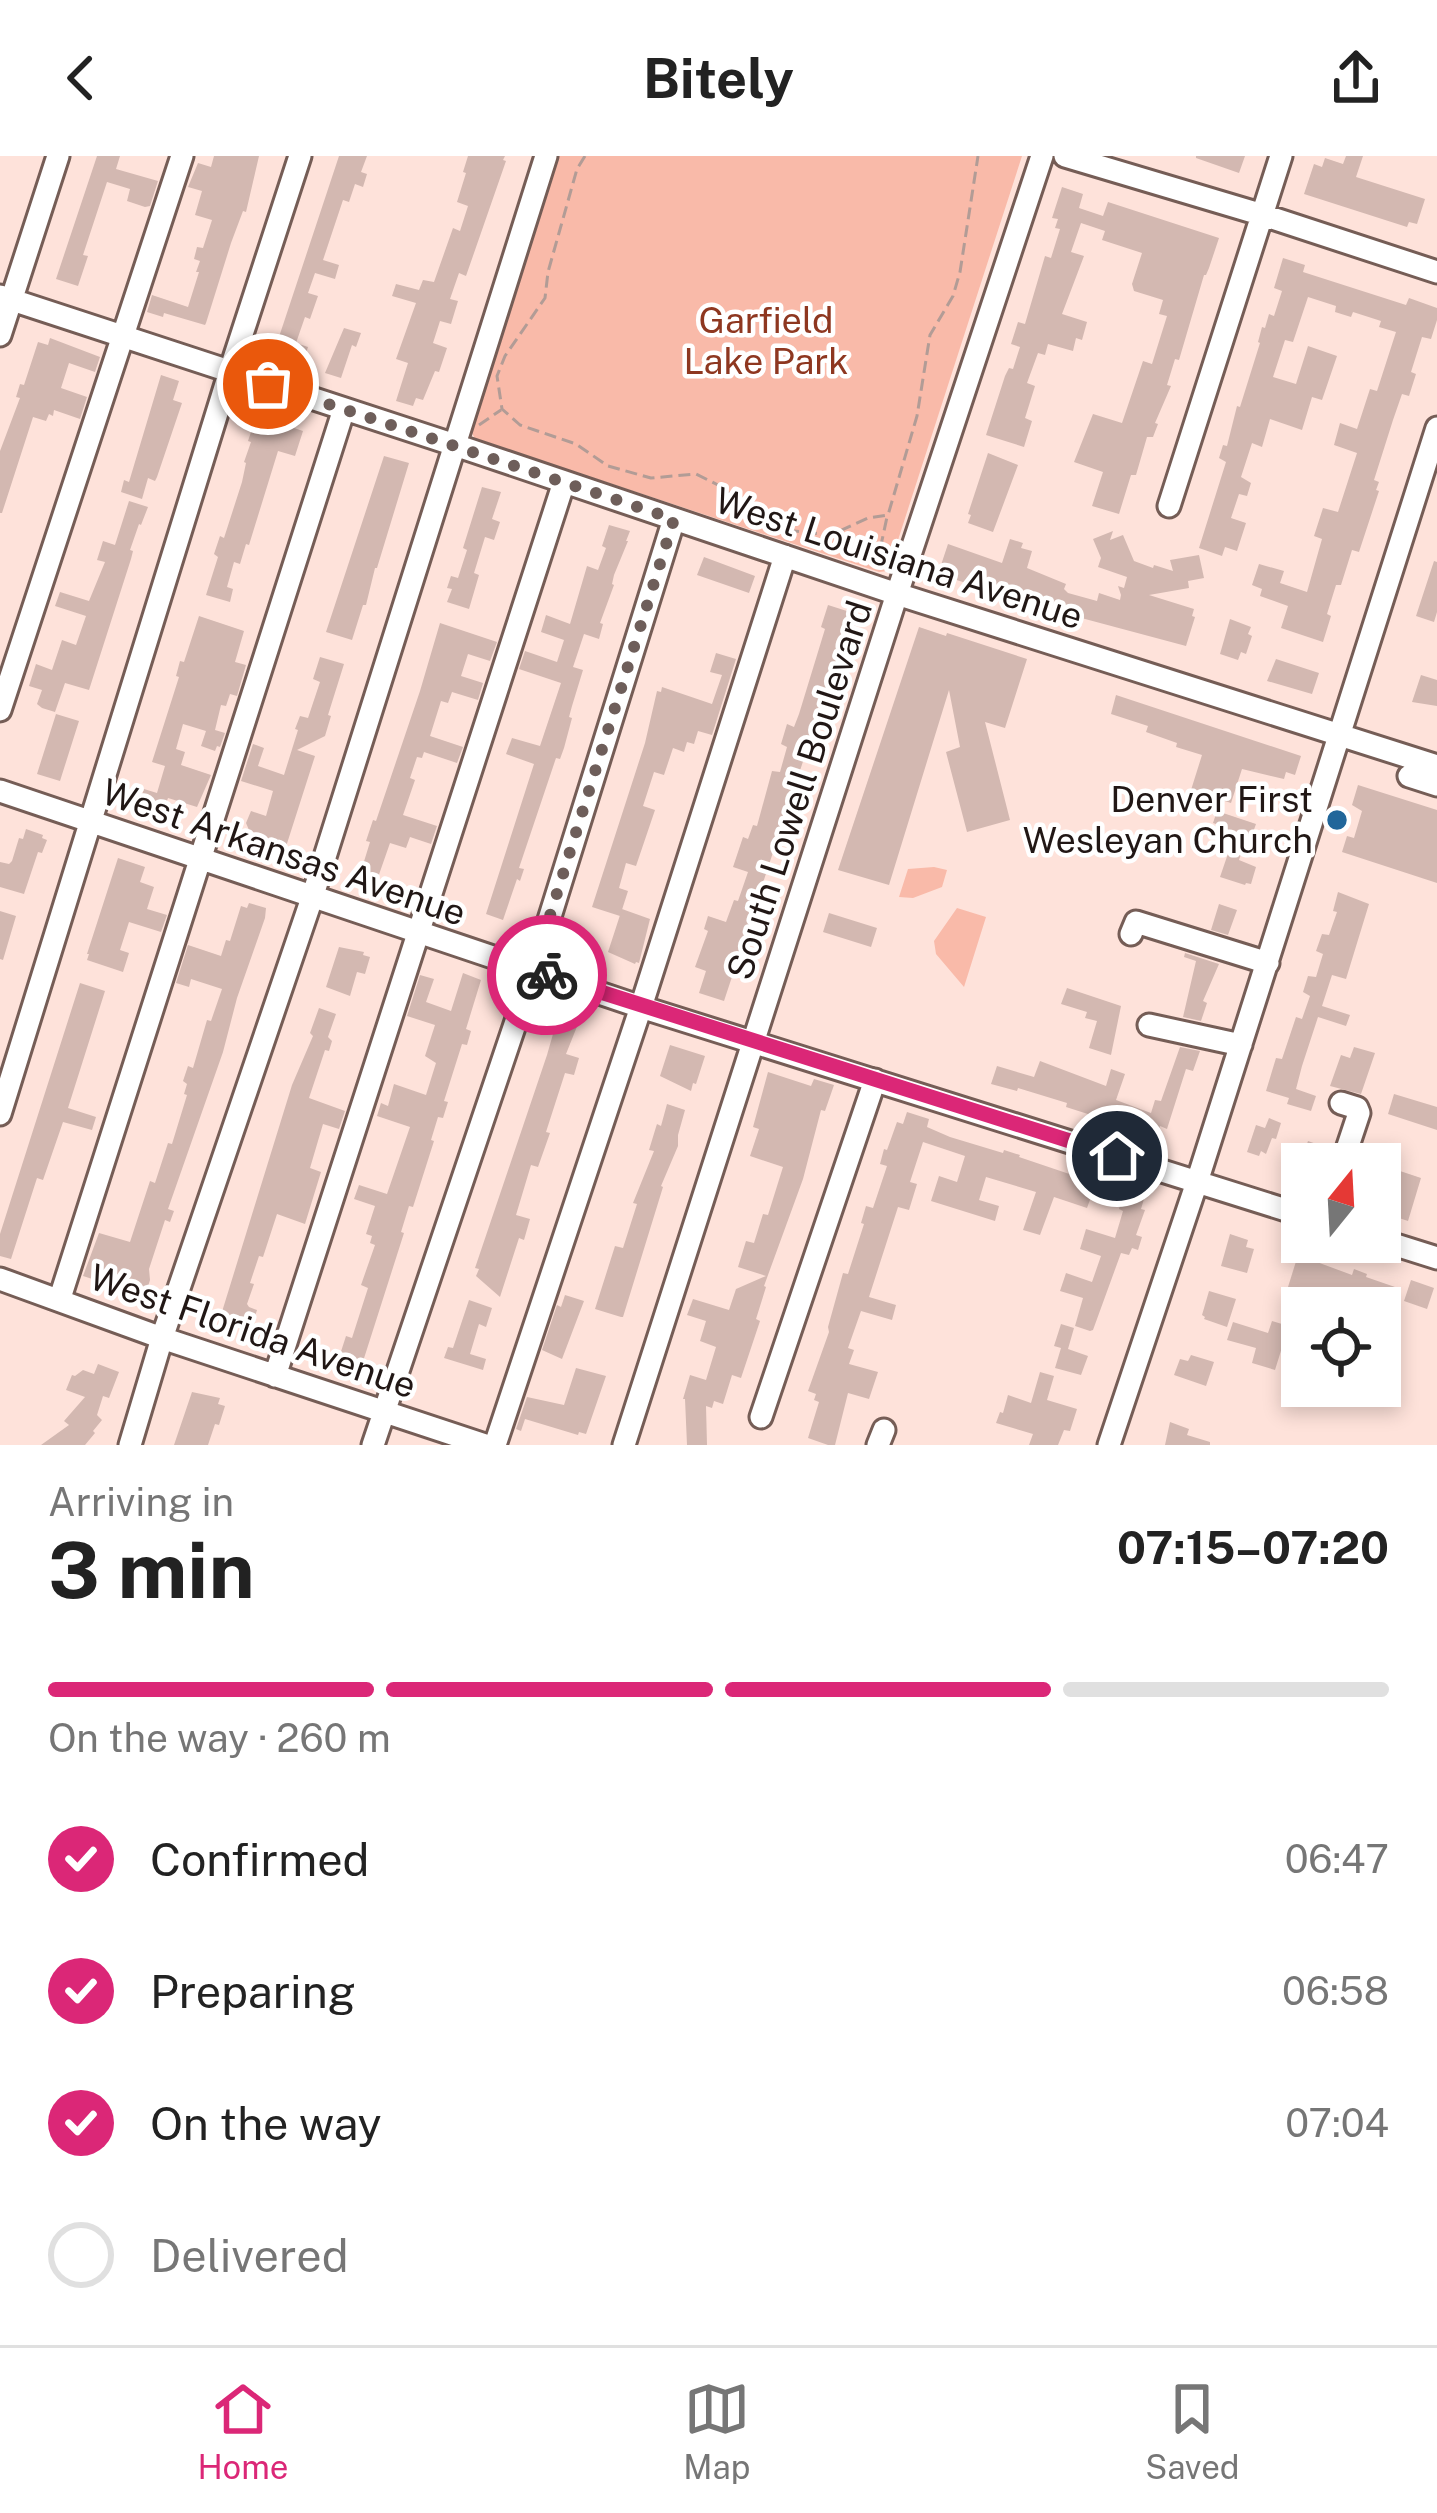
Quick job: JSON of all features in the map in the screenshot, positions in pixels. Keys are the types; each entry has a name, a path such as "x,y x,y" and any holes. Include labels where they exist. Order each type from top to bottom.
{"street":[{"path":"0,335 6,298 58,156"},
{"path":"0,710 182,156"},
{"path":"0,1114 10,1045 91,822 300,156"},
{"path":"130,1445 311,898 546,156"},
{"name":"South Lowell Boulevard","path":"624,1445 1042,156"},
{"path":"1065,156 1437,272"},
{"path":"1168,506 1281,156"},
{"name":"West Louisiana Avenue","path":"6,298 897,594 1437,766"},
{"path":"60,1298 344,409"},
{"path":"1109,1445 1437,428"},
{"path":"275,1376 564,482"},
{"path":"373,1445 533,970 674,519"},
{"path":"495,1445 785,556"},
{"path":"1409,776 1437,785"},
{"name":"West Arkansas Avenue","path":"0,791 641,1007 1281,1208"},
{"path":"1131,934 1136,922 1268,963"},
{"path":"1149,1025 1241,1045"},
{"path":"761,1417 875,1080"},
{"path":"1341,1103 1359,1113 1349,1143"},
{"path":"1401,1247 1437,1258"},
{"name":"West Florida Avenue","path":"0,1279 484,1445"}],"path":[{"path":"585,156 560,228 545,298 505,356 497,376 502,409 520,425 576,443 608,466 651,478 696,475 707,479 777,530 831,536 868,518 887,515"},
{"path":"882,568 887,515 917,416 930,335 953,296 960,272 978,156"}],"green space":[{"name":"Garfield Lake Park","path":"556,156 1022,156 888,571 879,572 475,439 471,431"},
{"path":"908,869 947,870 942,887 913,898 899,897"},
{"path":"957,908 986,917 964,987 936,954 934,941"}],"building":[{"path":"97,156 120,156 116,169 158,181 150,206 145,207 127,201 130,189 107,182 78,286 56,279"},
{"path":"214,156 259,156 246,212 231,243 206,323 147,312 152,295 188,307 199,272 200,261 194,259 197,247 203,248 212,220 195,215 202,191 188,187 198,163 211,167"},
{"path":"339,156 367,156 361,172 367,174 363,187 355,184 349,202 343,200 323,260 339,265 335,279 315,273 308,293 318,296 296,343 308,347 304,359 275,349"},
{"path":"468,156 505,156 506,161 466,276 459,273 450,299 458,301 451,324 440,321 433,343 447,348 439,372 435,371 423,400 416,398 413,406 396,401 408,363 396,359 416,303 392,296 396,284 419,290 423,280 434,282 453,228 460,231 468,206 457,202"},
{"path":"1196,156 1245,156 1239,173"},
{"path":"1346,156 1363,156 1356,177 1425,199 1417,224 1409,222 1407,227 1304,194 1314,164 1322,167 1325,158 1343,164"},
{"path":"1062,187 1083,194 1079,208 1103,216 1108,202 1219,238 1179,360 1175,359 1158,424 1153,437 1147,437 1119,514 1092,506 1103,472 1074,462 1093,414 1122,423 1143,361 1152,364 1167,316 1159,314 1163,300 1134,291 1142,253 1102,240 1105,231 1081,223 1071,252 1084,256 1062,314 1087,322 1073,351 1048,344 1045,355 1038,353 1027,383 1035,386 1025,418 1032,421 1024,447 986,435 1020,347 1011,344 1018,322 1025,324 1045,256 1051,258 1060,229 1055,228 1058,219 1052,218"},
{"path":"1283,258 1305,265 1303,272 1406,305 1409,298 1437,308 1431,339 1422,337 1409,396 1402,394 1393,420 1374,480 1379,482 1379,491 1359,552 1352,550 1341,585 1336,585 1323,642 1281,628 1288,606 1260,596 1262,589 1252,585 1259,564 1284,571 1280,583 1307,592 1322,539 1314,536 1323,508 1338,512 1357,453 1334,445 1340,423 1357,429 1370,389 1377,391 1396,332 1379,327 1381,321 1335,312 1336,306 1308,297 1293,342 1285,340 1273,377 1296,384 1308,346 1337,356 1322,400 1312,397 1302,430 1270,419 1262,447 1252,443 1241,477 1251,483 1247,496 1239,494 1231,518 1246,523 1237,551 1225,547 1222,556 1199,548 1226,462 1219,458 1223,445 1227,446 1240,407 1262,327 1269,314 1274,316 1282,291 1274,288"},
{"path":"344,328 361,333 341,378 325,373"},
{"path":"50,338 100,357 95,372 69,363 61,388 87,397 80,419 54,410 46,421 33,417 0,513 0,451 38,342 48,345"},
{"path":"161,375 179,381 173,400 182,403 157,477 155,481 148,478 142,499 121,492 124,480 129,482"},
{"path":"255,420 303,431 295,456 278,451 249,545 240,564 234,562 227,587 233,589 230,602 206,595 218,557 214,554 242,482"},
{"path":"988,453 1018,465 993,532 968,523"},
{"path":"384,456 409,463 352,640 326,632"},
{"path":"482,487 501,492 492,519 500,522 494,540 485,537 469,609 447,602 452,589 447,588 451,576 458,578"},
{"path":"129,501 148,507 130,550 89,690 65,683 55,712 42,708 37,704 42,690 29,686 36,664 52,670 62,640 76,645 86,616 55,606 60,592 89,601 105,562 97,560 103,541 115,545"},
{"path":"609,525 630,531 628,541 614,575 599,639 584,634 573,667 583,670 564,748 560,759 556,758 519,868 524,869 503,920 486,914 534,764 506,754 512,738 540,746 561,683 519,669 525,651 557,662 564,640 541,632 546,615 570,624 587,566 598,570"},
{"path":"1113,531 1110,540 1123,535 1134,561 1153,568 1173,571 1170,560 1199,555 1204,578 1188,581 1189,588 1149,595 1194,609 1186,646 938,574 948,544 1002,563 1010,539 1032,551 1027,568 1066,584 1068,593 1097,601 1099,593 1120,600 1118,586 1124,588 1127,577 1098,567 1101,558 1093,539"},
{"path":"704,557 755,576 749,593 697,575"},
{"path":"1434,561 1437,612 1434,622 1416,616"},
{"path":"828,605 850,612 849,622 724,1001 699,993 706,971 695,967 708,931 704,929 708,916 726,922 734,900 738,901 748,872 733,867 743,837 748,839 753,825 757,826 772,771 780,772 787,747 781,744 787,724 794,727 799,714"},
{"path":"199,616 244,631 235,662 246,665 237,696 230,694 226,706 221,705 215,730 225,733 220,747 215,751 201,746 206,731 183,724 176,749 185,752 181,765 211,775 197,807 168,798 161,817 137,809 144,789 157,793 165,766 152,762 180,661 184,662"},
{"path":"1230,619 1251,627 1246,654 1241,652 1238,660 1220,654"},
{"path":"440,623 497,642 490,661 468,654 461,676 483,683 478,700 452,692 448,703 441,701 430,736 463,747 457,763 424,752 422,758 417,757 410,778 415,780 403,815 437,826 431,844 410,837 406,848 390,843 375,886 358,881 370,842 366,841"},
{"path":"919,627 1027,659 1005,728 985,722 1010,820 967,832 946,752 960,747 949,690 889,885 838,870"},
{"path":"716,653 736,659 712,735 698,731 694,744 687,742 684,752 673,748 664,775 654,772 643,806 655,810 636,866 626,863 619,888 628,891 620,916 592,907 657,691 662,687 712,704 722,675 710,672"},
{"path":"320,657 344,664 325,736 297,750 315,756 283,856 261,849 261,836 246,823 251,811 266,816 273,791 241,781 253,744 264,748 258,766 284,775 300,716 308,718 320,682 313,679"},
{"path":"1276,659 1319,673 1312,694 1267,681"},
{"path":"1421,675 1437,680 1437,706 1412,702"},
{"path":"1116,695 1301,756 1295,775 1286,772 1284,779 1242,769 1231,803 1191,790 1202,755 1146,732 1148,726 1111,714"},
{"path":"56,714 79,721 60,781 37,774"},
{"path":"1358,785 1437,810 1437,883 1342,852 1347,836 1354,838 1362,811 1352,805"},
{"path":"1217,811 1256,824 1239,860 1256,867 1251,884 1220,877 1234,836 1218,831 1219,825 1213,823"},
{"path":"26,829 47,840 24,894 0,887 0,862 12,861"},
{"path":"118,858 145,867 140,882 154,887 147,909 167,915 161,932 129,922 120,950 129,953 123,972 87,960"},
{"path":"1338,892 1369,904 1346,979 1332,975 1322,1006 1350,1015 1346,1026 1318,1017 1302,1066 1296,1089 1316,1096 1311,1111 1266,1091 1296,1017 1302,1019 1310,996 1303,992 1308,976 1316,977 1323,954 1316,951 1322,934 1329,935"},
{"path":"249,903 266,908 265,918 168,1209 174,1211 170,1222 165,1220 145,1296 83,1276 99,1233 130,1242 150,1181 155,1183 168,1143 172,1144 187,1095 183,1081 188,1066 193,1068 222,989 191,979 189,987 176,983 188,945 221,956 241,906 247,908"},
{"path":"1219,904 1237,910 1228,935 1211,930"},
{"path":"622,909 650,919 639,963 608,952"},
{"path":"0,911 16,916 3,960 0,959"},
{"path":"829,913 877,928 871,947 823,932"},
{"path":"339,947 370,957 365,974 357,972 350,996 326,987"},
{"path":"1185,953 1219,964 1203,1001 1207,1003 1201,1021 1183,1017 1196,961 1184,957"},
{"path":"463,973 481,980 466,1029 471,1031 467,1045 462,1044 443,1118 438,1117 359,1374 336,1367 346,1336 352,1338 368,1288 361,1285 375,1245 366,1234 375,1206 354,1199 359,1185 387,1194 410,1127 377,1116 381,1103 388,1106 394,1084 426,1095 436,1063 425,1056 435,1025 407,1016 420,975 434,979 426,1002 451,1011"},
{"path":"80,983 105,991 68,1108 96,1117 92,1130 63,1122 43,1180 37,1178 11,1259 0,1256 0,1234"},
{"path":"1067,988 1121,1006 1111,1055 1089,1048 1097,1021 1085,1018 1087,1012 1061,1004"},
{"path":"554,1005 582,1014 566,1054 579,1058 574,1075 565,1073 538,1167 531,1165 516,1215 530,1219 500,1297 476,1276 479,1269 475,1268 547,1055 555,1027 548,1024"},
{"path":"319,1008 336,1014 329,1051 325,1050 309,1098 345,1111 339,1129 323,1124 310,1168 321,1172 305,1224 277,1214 250,1283 254,1284 247,1304 257,1310 252,1326 245,1325 221,1315"},
{"path":"670,1045 705,1056 691,1091 660,1076"},
{"path":"1180,1047 1200,1051 1193,1071 1186,1069 1167,1129 1130,1120 1129,1124 1092,1111 1091,1115 1066,1107 1067,1103 991,1084 997,1066 1034,1077 1040,1061 1106,1086 1111,1069 1125,1074 1116,1100 1151,1113 1155,1100 1161,1101"},
{"path":"1354,1047 1375,1053 1361,1094 1330,1086 1341,1055 1350,1058"},
{"path":"768,1072 811,1086 814,1079 834,1085 825,1111 821,1110 803,1179 764,1286 756,1319 760,1321 741,1378 732,1375 723,1404 714,1401 712,1408 706,1406 707,1445 687,1445 683,1399 690,1375 706,1380 716,1347 700,1341 706,1321 687,1315 693,1299 729,1310 736,1289 766,1276 738,1267 746,1241 754,1243 763,1214 768,1215 783,1167 750,1156"},
{"path":"1394,1094 1437,1107 1437,1130 1388,1114"},
{"path":"667,1104 685,1110 678,1146 621,1317 595,1309 615,1246 623,1248 637,1204 633,1203 654,1151 649,1150 656,1127 661,1126"},
{"path":"907,1112 929,1119 927,1127 950,1137 1020,1155 1096,1183 1087,1208 1054,1197 1040,1235 1023,1230 1036,1192 986,1177 979,1200 999,1206 995,1221 931,1201 939,1176 957,1182 965,1156 923,1142 910,1182 917,1184 909,1210 898,1207 869,1297 896,1305 892,1320 861,1311 848,1348 854,1350 849,1364 878,1372 869,1399 848,1393 835,1445 828,1445 808,1438 819,1402 808,1391 866,1206 873,1208 887,1166 880,1164 884,1149"},
{"path":"1269,1118 1281,1123 1276,1139 1272,1138 1266,1154 1247,1152 1256,1125 1265,1128"},
{"path":"1401,1171 1421,1178 1408,1221 1401,1219"},
{"path":"1124,1193 1144,1199 1136,1235 1142,1237 1138,1250 1121,1253 1090,1331 1075,1326 1083,1298 1060,1291 1066,1273 1092,1282 1101,1256 1080,1249 1086,1229 1115,1238"},
{"path":"1230,1234 1248,1240 1246,1247 1254,1249 1247,1273 1221,1266"},
{"path":"1296,1263 1320,1263 1352,1275 1354,1269 1395,1287 1288,1287"},
{"path":"1411,1280 1434,1288 1427,1309 1404,1301"},
{"path":"1209,1291 1236,1299 1227,1327 1202,1315"},
{"path":"565,1295 584,1301 562,1359 542,1350"},
{"path":"469,1300 492,1308 486,1327 479,1324 470,1354 486,1359 483,1370 444,1358 448,1347 453,1348"},
{"path":"1272,1321 1281,1324 1275,1370 1252,1363 1256,1348 1227,1340 1233,1322 1268,1333"},
{"path":"1061,1324 1074,1328 1068,1349 1088,1356 1081,1375 1055,1368 1061,1348 1054,1346"},
{"path":"1191,1355 1214,1362 1206,1386 1174,1375 1180,1359 1188,1361"},
{"path":"98,1364 119,1372 109,1398 103,1396 97,1415 102,1420 95,1433 85,1445 41,1445 69,1425 64,1421 85,1397 66,1390 72,1375 83,1370 94,1374"},
{"path":"576,1368 606,1376 586,1434 525,1419 521,1431 516,1429 527,1397 564,1405"},
{"path":"1040,1372 1054,1376 1047,1400 1077,1409 1070,1431 1064,1430 1058,1445 1029,1445 1033,1434 996,1423 1008,1395 1031,1403"},
{"path":"192,1392 220,1398 218,1404 225,1406 219,1425 215,1424 208,1445 174,1445"},
{"path":"1170,1422 1189,1429 1187,1435 1210,1445 1165,1445"}],"way so far":[{"path":"268,384 674,519 533,970 547,975"}],"place":[{"name":"Denver First Wesleyan Church","path":"1337,820"}],"route":[{"path":"547,975 1117,1156"}]}
